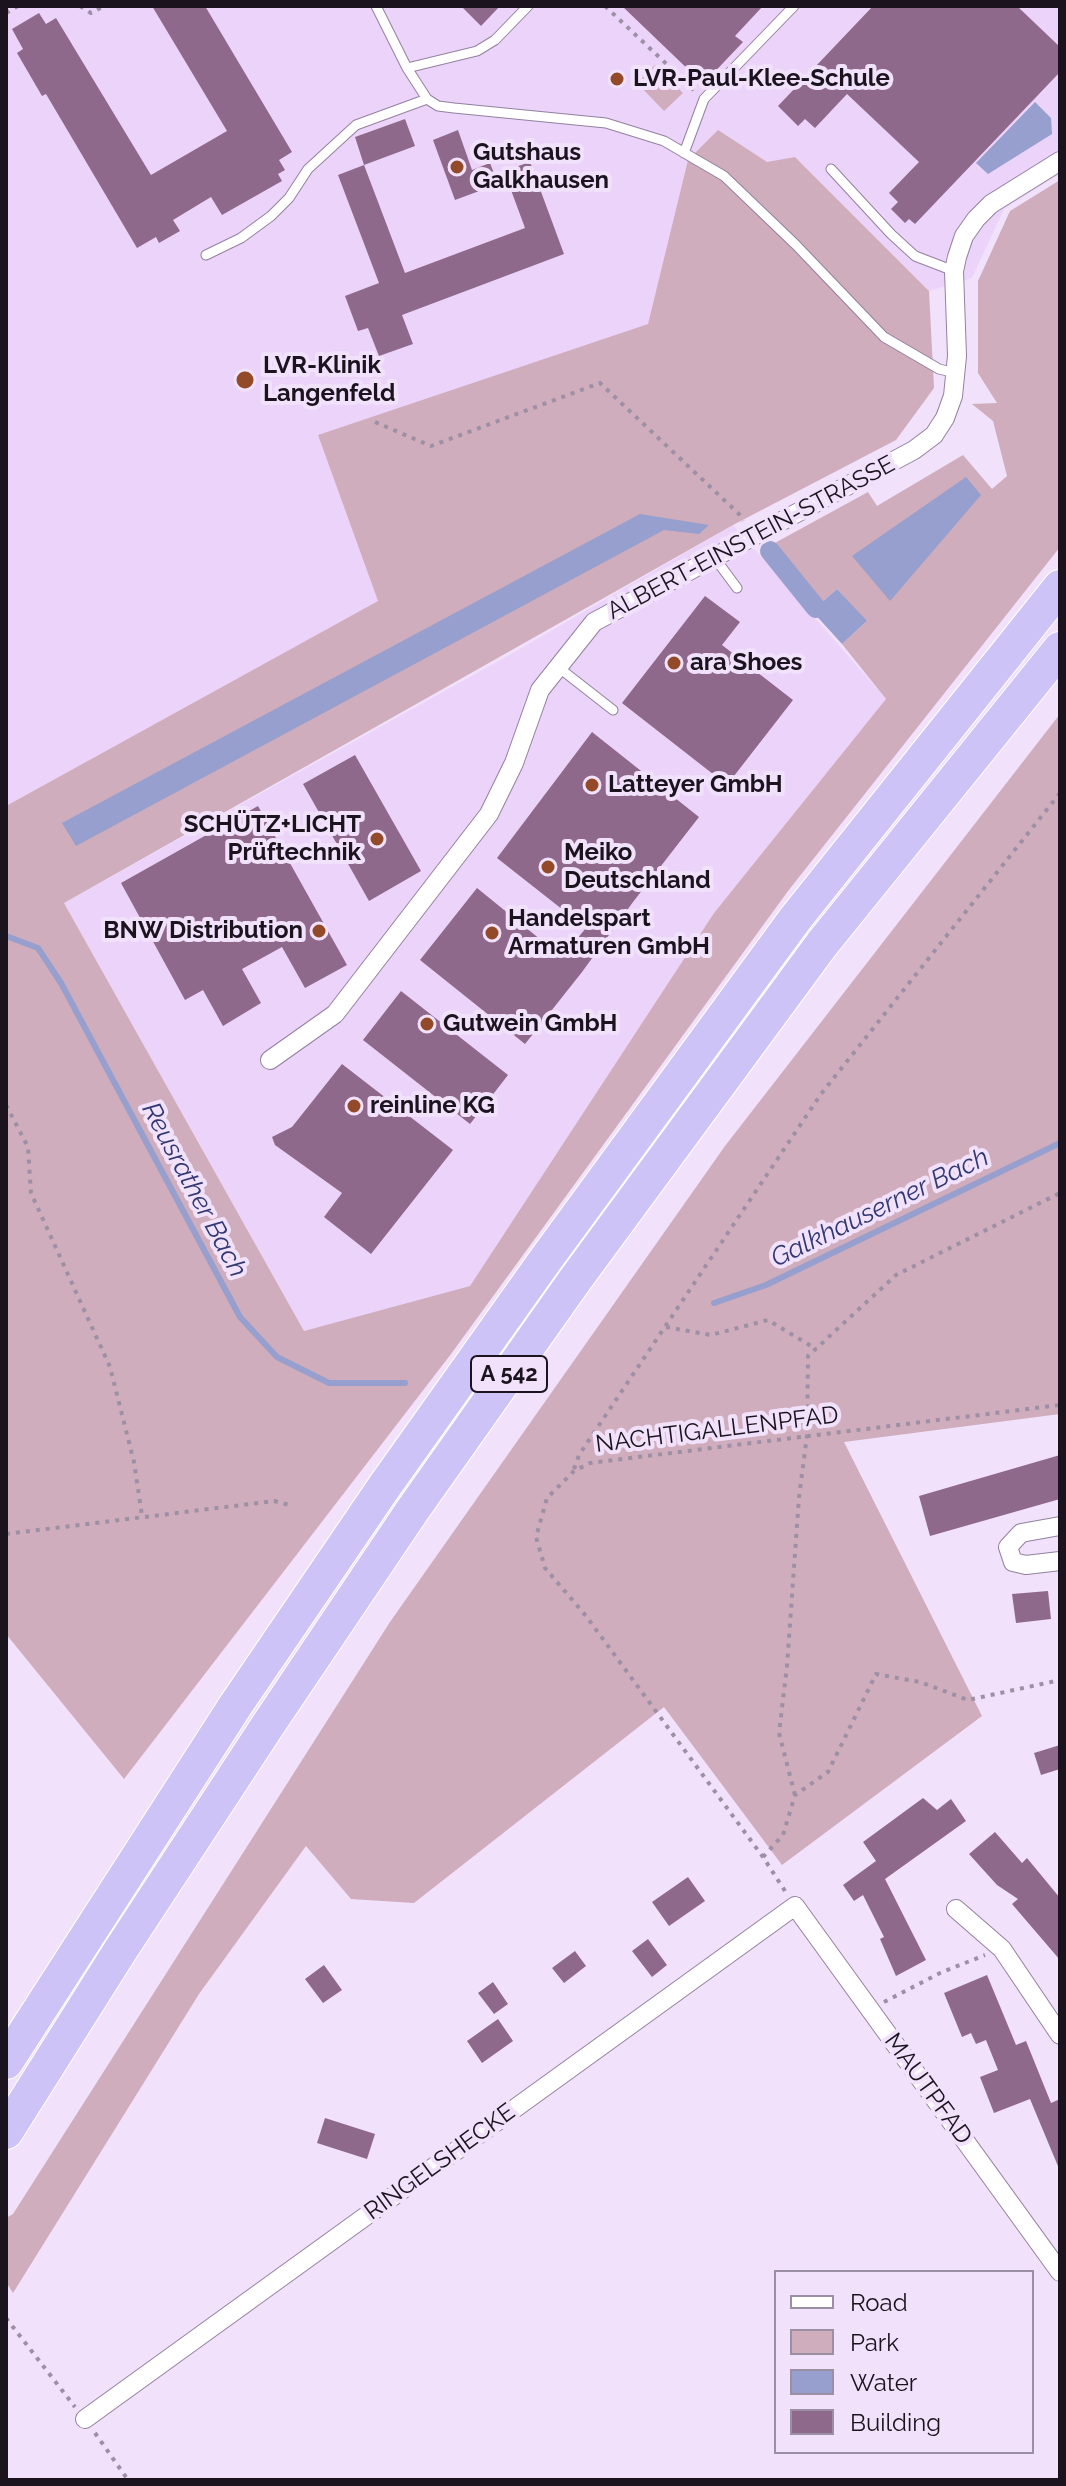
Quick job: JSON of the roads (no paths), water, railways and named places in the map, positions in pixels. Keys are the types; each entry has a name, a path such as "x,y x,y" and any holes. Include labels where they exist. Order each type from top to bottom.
{"highway":[{"name":"A 542","path":"6,2062 235,1706 384,1487 546,1259 795,919 1060,587"},
{"name":"A 542","path":"6,2132 276,1712 412,1511 575,1280 822,944 1060,649"}],"street":[{"name":"ALBERT-EINSTEIN-STRASSE","path":"270,1060 335,1014 489,814 514,763 540,690 594,622 914,450 934,435 945,418 953,396 956,373 954,271 964,236 991,204 1060,161"},
{"path":"1060,1526 1021,1533 1008,1547 1013,1562 1026,1565 1060,1561"},
{"name":"MAUTPFAD","path":"795,1906 1060,2272"},
{"name":"RINGELSHECKE","path":"85,2419 795,1906"},
{"path":"956,1909 1002,1949 1060,2035"}],"lane":[{"path":"376,6 407,68 427,99 438,106 606,123 664,141 724,176 796,245 884,337 939,369 956,373"},
{"path":"407,68 477,51 495,40 528,6"},
{"path":"684,153 704,99 794,6"},
{"path":"206,255 241,238 271,216 289,198 308,169 356,125 427,99"},
{"path":"831,169 915,256 954,271"},
{"path":"714,557 737,588"},
{"path":"558,667 613,710"}],"water":[{"path":"1035,102 1051,118 1052,134 988,174 976,163"},
{"path":"966,477 981,495 890,601 852,556"},
{"path":"640,514 709,525 699,534 664,530 76,846 62,823"},
{"path":"837,589 867,621 842,644 812,611"}],"waterway":[{"path":"770,551 816,608"},
{"name":"Reusrather Bach","path":"6,936 38,948 61,983 240,1317 277,1357 329,1383 405,1383"},
{"name":"Galkhauserner Bach","path":"714,1303 766,1285 1060,1143"}],"place":[{"name":"LVR-Paul-Klee-Schule","path":"617,79"},
{"name":"Gutshaus Galkhausen","path":"457,167"},
{"name":"LVR-Klinik Langenfeld","path":"245,380"},
{"name":"ara Shoes","path":"674,663"},
{"name":"Latteyer GmbH","path":"592,785"},
{"name":"SCHÜTZ+LICHT Prüftechnik","path":"377,839"},
{"name":"Meiko Deutschland","path":"548,867"},
{"name":"BNW Distribution","path":"319,931"},
{"name":"Handelspart Armaturen GmbH","path":"492,933"},
{"name":"Gutwein GmbH","path":"427,1024"},
{"name":"reinline KG","path":"354,1106"}]}
